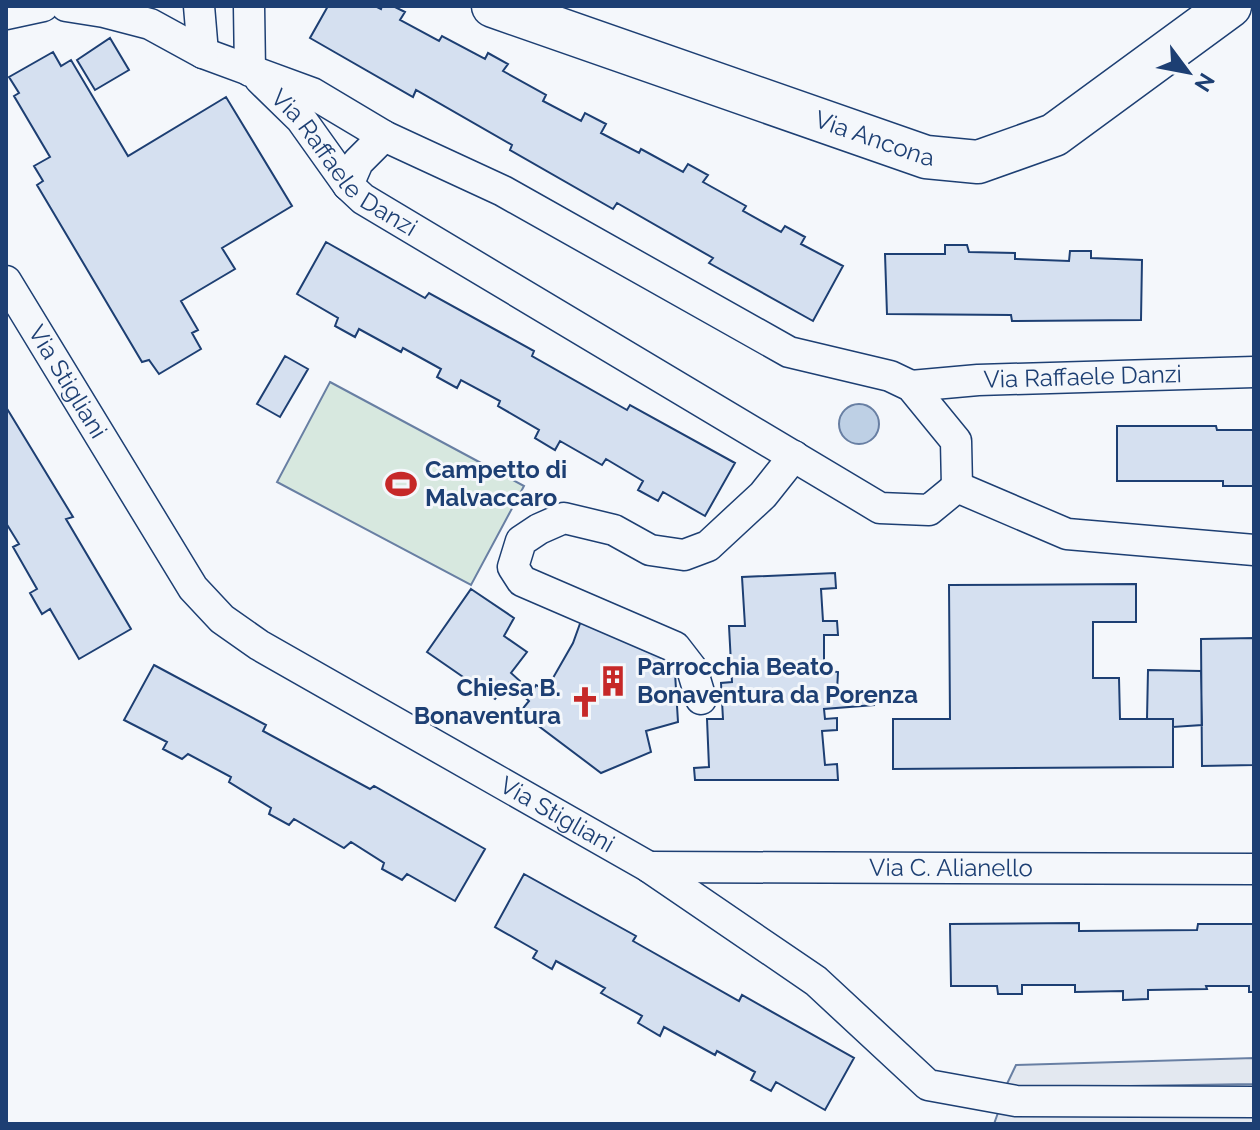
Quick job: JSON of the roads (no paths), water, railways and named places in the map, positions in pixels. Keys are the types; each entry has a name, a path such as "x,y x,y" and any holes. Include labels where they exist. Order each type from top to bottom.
{"street":[{"path":"6,14 43,6"},
{"path":"66,6 157,15 203,53 250,71 251,7"},
{"path":"199,6 203,53"},
{"name":"Via Ancona","path":"493,6 926,157 978,162 1054,135 1230,6"},
{"name":"Via Raffaele Danzi","path":"250,71 312,93 384,136 503,191 789,352 890,376 911,386 978,380 1254,372"},
{"name":"Via Raffaele Danzi","path":"250,71 301,119 348,185 363,199 880,508 929,510 957,487"},
{"path":"348,185 358,162 384,136"},
{"name":"Via Stigliani","path":"6,281 193,588 222,619 259,645 649,867 816,981 928,1085 1016,1101 1254,1102"},
{"path":"911,386 956,441 957,487 1067,534 1254,550"},
{"path":"701,699 692,669 675,647 522,581 513,567 521,541 564,518 614,530 650,550 684,555 708,546 763,495 794,456"},
{"name":"Via C. Alianello","path":"649,867 1254,869"}],"water":[{"path":"859,404 873,410 879,424 873,438 859,444 845,438 839,424 845,410"}],"place":[{"name":"Campetto di Malvaccaro","path":"401,484"},
{"name":"Parrocchia Beato Bonaventura da Porenza","path":"613,681"},
{"name":"Chiesa B. Bonaventura","path":"585,702"}]}
